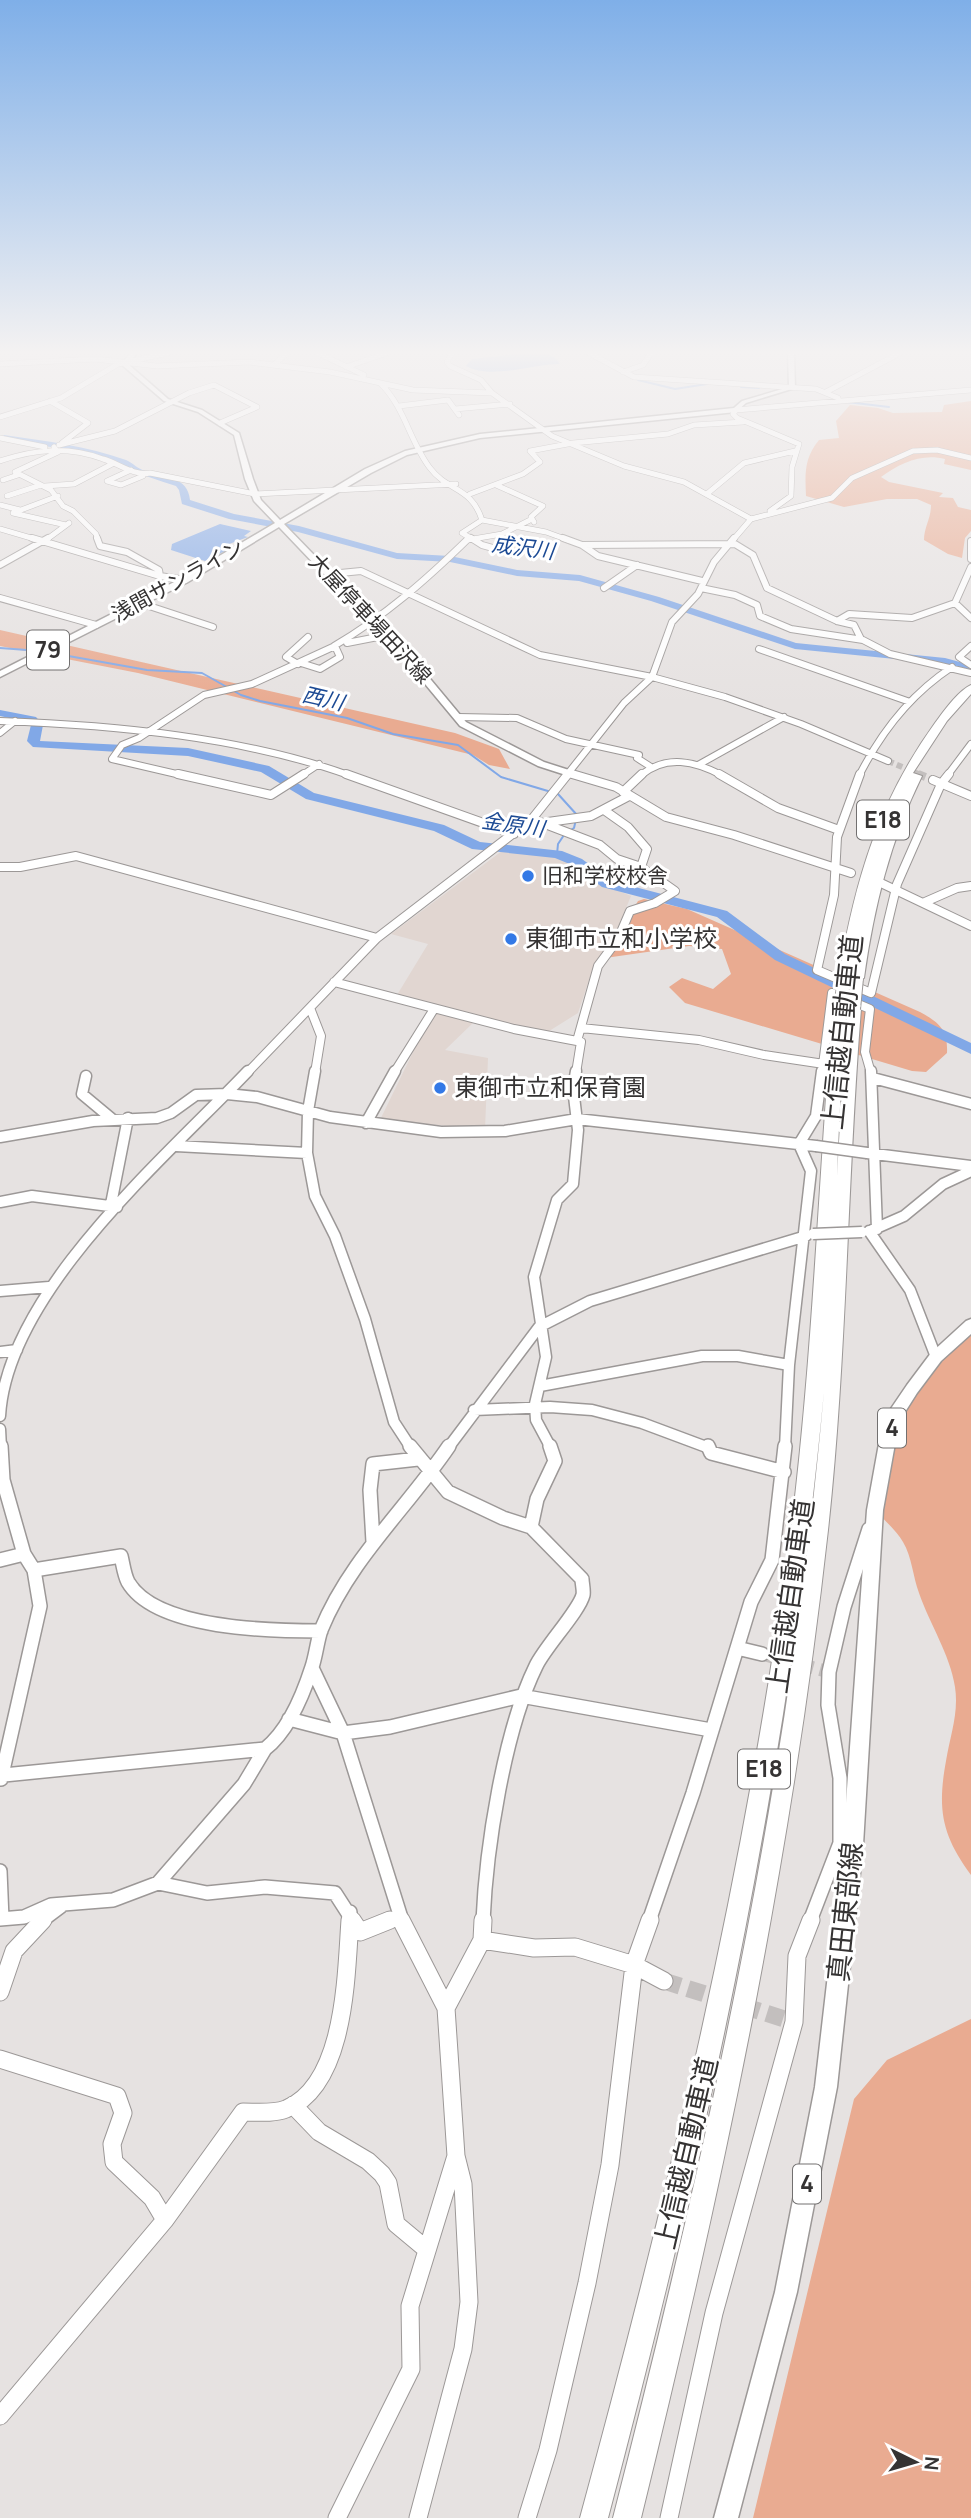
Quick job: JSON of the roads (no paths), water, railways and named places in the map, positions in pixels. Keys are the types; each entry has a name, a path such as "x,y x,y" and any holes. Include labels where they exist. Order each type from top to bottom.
{"highway":[{"name":"上信越自動車道","path":"594,2518 638,2357 692,2128 739,1905 773,1716 797,1555 813,1415 859,894 884,817 925,743 971,688"},
{"name":"上信越自動車道","path":"851,976 895,819 935,745 971,701"},
{"name":"上信越自動車道","path":"627,2518 677,2316 718,2132 762,1910 794,1719 815,1562 830,1415 847,1007"}],"main road":[{"name":"大屋停車場田沢線","path":"246,471 255,494 279,526 330,574 458,716 479,734 541,764 569,773"},
{"name":"浅間サンライン","path":"0,674 184,580 369,471"},
{"name":"真田東部線","path":"726,2518 786,2292 826,2087 876,1510 888,1438 898,1410 936,1357 971,1325"}],"street":[{"path":"18,471 15,472 18,475"},
{"path":"8,496 43,486 74,484 100,471"},
{"path":"130,471 107,481 121,485 143,475 255,494 456,484"},
{"path":"132,471 165,480"},
{"path":"431,471 470,494 482,520"},
{"path":"470,494 530,471"},
{"path":"642,471 673,478 708,493 755,519 832,498 852,478 869,471"},
{"path":"708,493 735,471"},
{"path":"0,1416 1,1398 17,1350 48,1287 114,1205 176,1146 377,937 531,819 624,703 652,677 672,622 714,562 757,516 791,497 793,471"},
{"path":"3,480 18,475 43,486 58,496 63,506 96,534 100,546 127,552 159,570 160,576"},
{"path":"319,764 271,795 112,759 118,749 204,695 252,684 334,646 375,622 450,559 469,538 502,534 532,519 533,514 543,506 496,485"},
{"path":"58,496 13,513 66,525"},
{"path":"0,505 20,510"},
{"path":"0,565 43,542 78,518"},
{"path":"532,519 546,532"},
{"path":"523,548 514,554 462,533 482,520 546,532 582,545 598,556 637,565 750,600 757,605 760,616 779,625 838,638 861,639 890,654 952,667 971,674"},
{"path":"0,529 160,576 184,580"},
{"path":"582,545 733,543 753,555 767,588 837,621 854,625 861,639"},
{"path":"971,545 971,559"},
{"path":"606,587 637,565"},
{"path":"955,603 959,588 971,568"},
{"path":"330,574 361,571 540,654 652,677 784,718 888,761"},
{"path":"0,598 96,625"},
{"path":"140,603 213,627"},
{"path":"837,621 849,614 861,613 912,618 955,603"},
{"path":"955,603 971,618"},
{"path":"334,646 387,635"},
{"path":"308,637 286,657 320,669 340,657 334,646"},
{"path":"971,646 960,657 971,664"},
{"path":"760,649 909,702"},
{"path":"952,667 929,680 888,728 843,814 829,925 817,970 871,993 895,888 937,782 971,744"},
{"path":"458,716 517,718 589,746 639,755 638,758 643,764 651,767"},
{"path":"698,765 784,718"},
{"path":"0,721 40,722 237,743 319,764 377,788 418,798 468,821 514,834"},
{"path":"0,733 15,721"},
{"path":"545,822 591,816 604,810 626,794 651,767 670,762 698,765 723,775 739,788 778,808 839,830"},
{"path":"569,773 598,780 666,817 734,835 851,873"},
{"path":"937,782 971,796"},
{"path":"604,810 631,828 647,849 641,867"},
{"path":"531,819 589,839 617,859 641,867 675,891 655,903 630,911 618,939 598,966 577,1041"},
{"path":"0,867 20,867 75,856 377,937"},
{"path":"883,884 971,926"},
{"path":"925,902 957,888 971,886"},
{"path":"334,982 434,1009 581,1042 573,1088 577,1119 573,1184 557,1200 534,1277 539,1327 546,1357 535,1405 539,1428 553,1451 555,1461 537,1499 531,1527"},
{"path":"799,1144 816,1116 832,993 870,1009 865,1052 873,1078 870,1231 914,1292 936,1357"},
{"path":"310,1008 321,1036 308,1111 307,1153 315,1196 335,1236 361,1308 394,1422 418,1460 448,1492 503,1518 531,1527 582,1579 583,1595 539,1660 521,1696 502,1779 484,1893 482,1940 446,2008"},
{"path":"366,1123 411,1042 434,1009"},
{"path":"581,1028 699,1040 764,1055 824,1064"},
{"path":"86,1076 82,1094 94,1101 100,1112 112,1119"},
{"path":"873,1078 971,1104"},
{"path":"0,1137 112,1119 157,1118 172,1113 196,1095 227,1094 257,1097 366,1123 472,1134 577,1119 816,1146 971,1169"},
{"path":"114,1205 128,1118"},
{"path":"527,2518 551,2437 610,2165 634,1965 751,1602 772,1560 784,1472 789,1365 808,1236 811,1171 799,1144"},
{"path":"176,1146 307,1153"},
{"path":"0,1871 1,1919 24,1917 51,1906 113,1900 158,1883 244,1784 265,1749 280,1737 312,1668 321,1631 351,1573 373,1542 430,1475 474,1410 539,1327 590,1301 808,1236 870,1231 904,1216 943,1184 971,1169"},
{"path":"0,1202 32,1196 114,1205"},
{"path":"0,1292 48,1287"},
{"path":"0,1352 17,1350"},
{"path":"540,1386 702,1356 738,1356 789,1365"},
{"path":"474,1410 535,1405 580,1408 707,1445 711,1453 784,1472"},
{"path":"0,1429 3,1480 24,1553 34,1570 40,1606 2,1778 265,1749"},
{"path":"373,1542 370,1490 373,1464 418,1460"},
{"path":"669,2518 714,2313 794,2022 797,1956 847,1844 828,1705 829,1672 844,1607 876,1510"},
{"path":"0,1560 24,1553"},
{"path":"34,1570 121,1556 128,1582 145,1598 177,1615 206,1625 248,1631 321,1631"},
{"path":"737,1648 762,1654"},
{"path":"312,1668 343,1733 399,1916 446,2008 456,2156 463,2184 469,2302 463,2349 418,2518"},
{"path":"289,1719 343,1733 390,1727 521,1696 646,1716 710,1730"},
{"path":"158,1883 207,1893 265,1887 335,1892 350,1912 360,1933 399,1916"},
{"path":"0,1992 8,1957 24,1933 64,1905"},
{"path":"0,2416 165,2220 243,2112 285,2110 319,2079 343,2014 350,1912"},
{"path":"482,1940 534,1948 575,1947 634,1965 664,1981"},
{"path":"0,2059 117,2096 123,2113 111,2144 111,2154 121,2171 151,2197 165,2220"},
{"path":"293,2105 318,2132 368,2161 382,2175 388,2183 396,2224 426,2249"},
{"path":"337,2518 411,2369 415,2348 410,2331 410,2306 456,2156"}],"water":[{"path":"220,524 251,531 244,536 248,537 229,544 231,548 205,561 171,550 172,544"}],"waterway":[{"name":"成沢川","path":"136,471 179,484 184,489 185,502 232,517 299,529 397,556 450,559 517,573 580,578 655,599 795,646 945,661 971,668"},
{"name":"西川","path":"0,648 40,651"},
{"name":"西川","path":"46,652 147,670 202,673 241,695 260,701 347,718 393,734 458,745 501,777 558,794 577,815 574,828 569,831"},
{"name":"金原川","path":"0,713 32,719 37,725 33,741 37,744 188,752 265,769 310,796 439,828 477,846 557,854 577,862 607,884 722,914 780,957 971,1049"},
{"name":"西川","path":"557,854 558,844 564,835"}],"tunnel":[{"path":"888,761 923,776"},
{"path":"918,774 923,776"},
{"path":"923,776 933,780"},
{"path":"762,1654 829,1672"},
{"path":"664,1981 721,1999"},
{"path":"743,2006 794,2022"}],"place":[{"name":"旧和学校校舎","path":"528,876"},
{"name":"東御市立和小学校","path":"511,939"},
{"name":"東御市立和保育園","path":"440,1088"}]}
